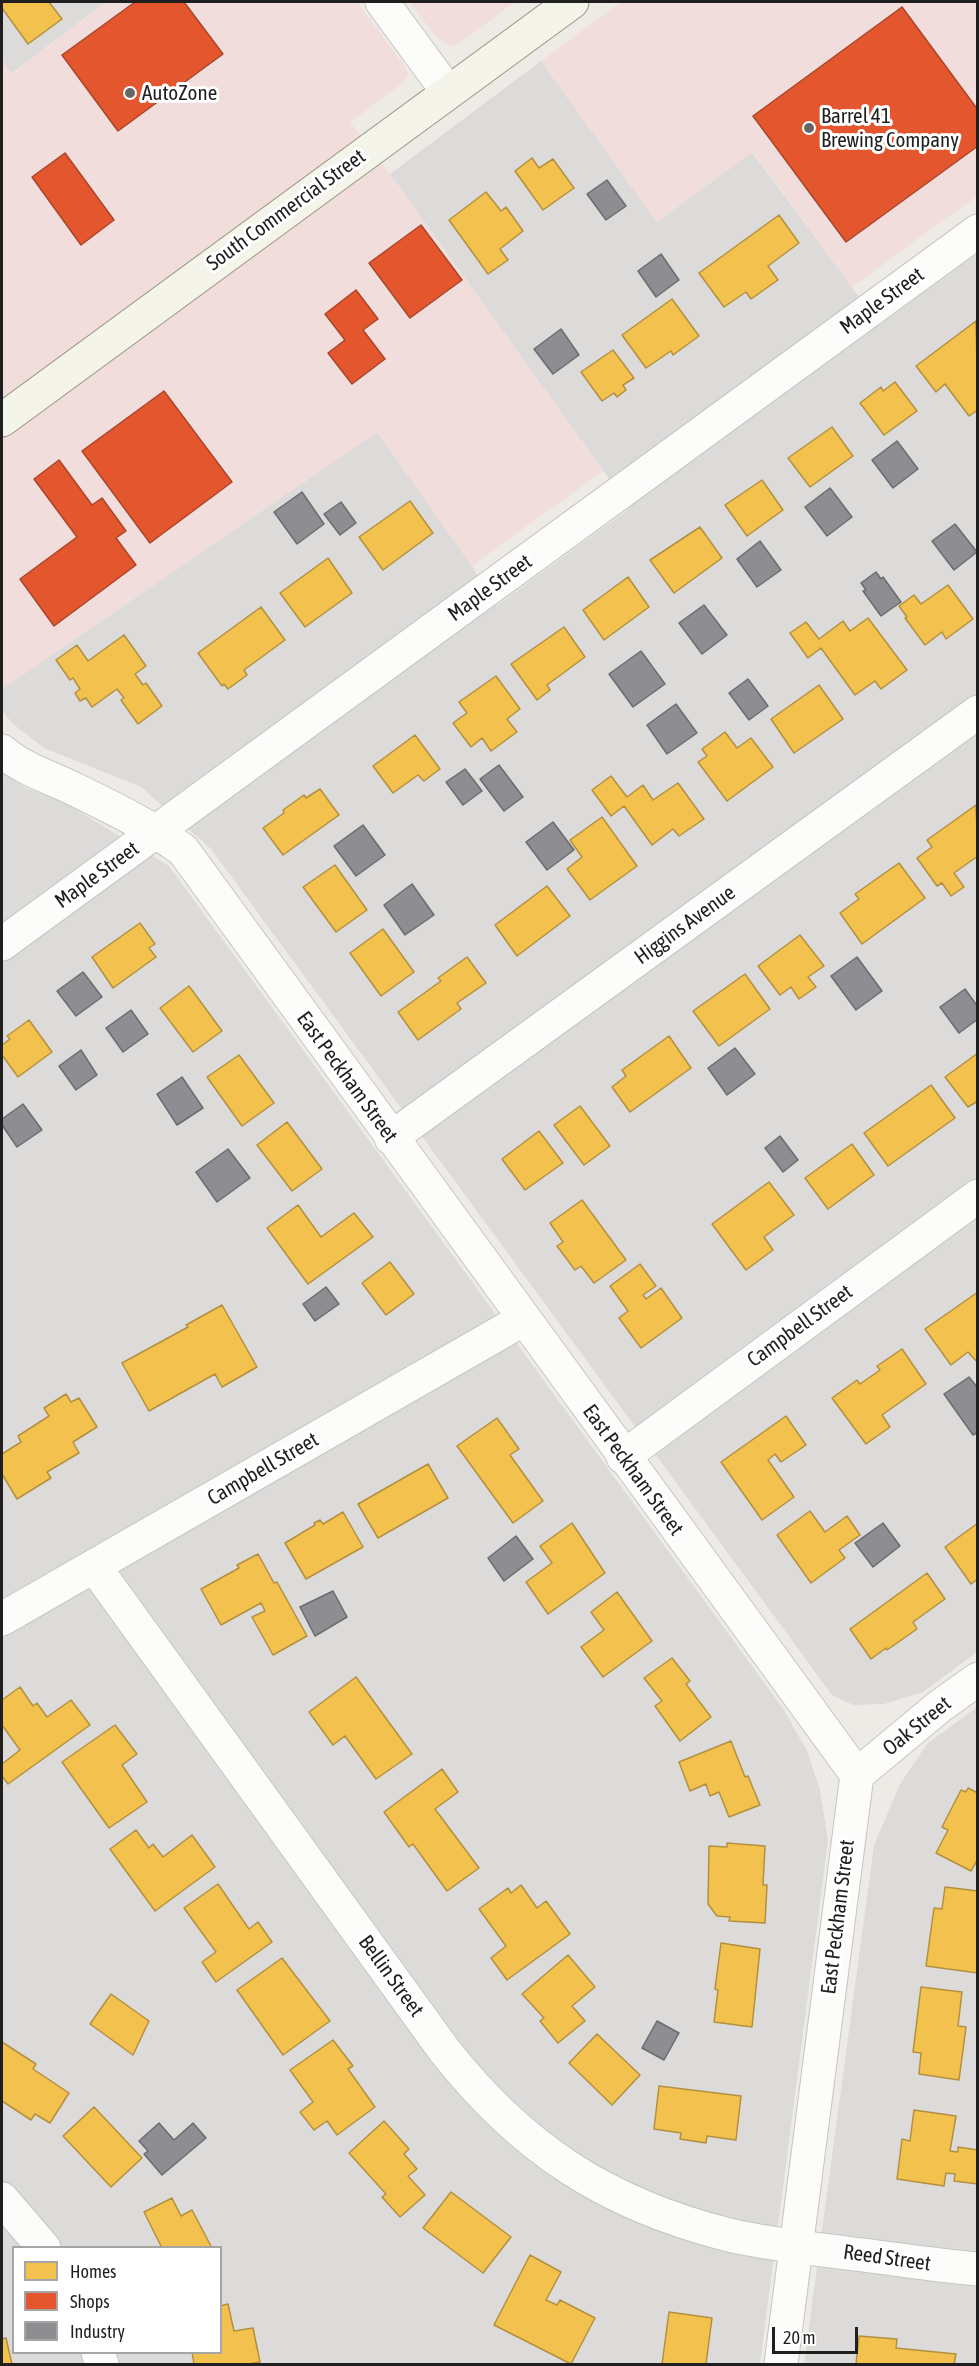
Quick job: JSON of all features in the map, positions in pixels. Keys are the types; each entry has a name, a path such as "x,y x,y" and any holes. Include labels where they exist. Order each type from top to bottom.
{"main road":[{"name":"South Commercial Street","path":"2,420 572,2"}],"street":[{"path":"382,2 448,92"},
{"name":"Maple Street","path":"2,944 978,231"},
{"name":"Higgins Avenue","path":"391,1138 978,712"},
{"name":"East Peckham Street","path":"2,751 28,768 125,813 157,831 183,850 623,1457 857,1775 781,2364"},
{"name":"Campbell Street","path":"623,1457 978,1196"},
{"name":"Campbell Street","path":"2,1619 524,1319"},
{"name":"Bellin Street","path":"94,1566 444,2050 474,2088 509,2123 593,2184 637,2205 730,2235 796,2247"},
{"name":"Oak Street","path":"857,1775 940,1706 978,1678"},
{"path":"2,2199 43,2246"},
{"name":"Reed Street","path":"796,2247 978,2269"}],"shaded area":[{"path":"2,2 106,2 11,74 2,60"},
{"path":"106,2 357,2 404,65 408,74 405,81 350,122 390,174 603,471 472,566 377,432 2,689 2,60 12,74"},
{"path":"410,2 515,2 457,45 450,46 436,37"},
{"path":"621,2 977,2 977,196 852,287 753,152 657,222 541,61"},
{"path":"541,61 657,222 752,152 852,287 878,326 977,253 977,1652 923,1692 884,1704 853,1705 832,1695 211,849 141,787 44,748 13,724 2,711 2,689 377,432 472,566 496,606 630,508 390,174"},
{"path":"2,771 24,787 65,803 169,866 784,1710 807,1751 820,1790 828,1841 760,2364 2,2364"},
{"path":"977,1707 977,2364 804,2364 874,1845 900,1784 927,1744"}],"building: Homes":[{"path":"2,2 49,2 62,19 28,44 2,8"},
{"path":"532,158 539,168 553,159 574,188 543,210 515,171"},
{"path":"486,192 501,211 506,207 523,231 500,249 508,260 488,274 449,220"},
{"path":"779,215 799,243 768,266 778,280 751,299 746,292 724,307 699,273"},
{"path":"672,299 699,336 673,355 671,351 646,368 622,335"},
{"path":"976,321 978,410 969,416 945,384 936,392 916,366"},
{"path":"613,350 634,378 623,385 626,390 617,397 614,393 602,401 581,372"},
{"path":"895,382 917,411 884,435 860,403 881,387 883,391"},
{"path":"832,427 853,456 810,487 788,458"},
{"path":"762,480 783,510 747,536 725,505"},
{"path":"410,501 433,533 383,570 359,537"},
{"path":"700,527 722,558 674,593 650,560"},
{"path":"328,558 352,593 305,627 280,593"},
{"path":"628,577 649,607 604,640 583,610"},
{"path":"948,585 973,619 946,639 942,632 925,645 899,606 914,595 921,604"},
{"path":"261,607 285,640 244,670 247,675 228,689 224,684 222,686 198,653"},
{"path":"868,618 907,670 881,689 875,681 855,695 821,648 808,658 790,633 806,622 819,639 843,621 850,631"},
{"path":"564,627 585,657 547,685 550,690 537,700 511,664"},
{"path":"124,635 146,666 135,674 143,685 146,683 162,706 138,724 121,700 124,698 117,689 92,707 86,698 80,701 75,693 80,689 73,678 70,680 56,660 77,645 88,661"},
{"path":"496,676 520,709 507,719 517,732 491,751 482,738 471,747 453,723 467,713 459,702"},
{"path":"819,685 843,719 794,753 771,719"},
{"path":"725,732 737,748 751,738 773,767 727,801 698,762 707,756 702,749"},
{"path":"415,735 440,769 424,781 418,775 393,793 373,766"},
{"path":"611,776 627,797 643,785 653,800 678,783 704,819 679,836 673,829 652,845 624,806 611,816 592,790"},
{"path":"320,789 339,815 283,855 263,828 304,795 306,798"},
{"path":"976,805 978,856 954,873 964,887 951,896 942,883 937,886 917,858 932,847 927,840"},
{"path":"602,817 637,866 590,900 567,869 582,857 570,840"},
{"path":"899,863 925,898 862,944 840,913 859,899 855,894"},
{"path":"335,865 367,910 336,932 303,887"},
{"path":"547,886 570,916 517,956 495,925"},
{"path":"140,923 155,944 149,948 156,957 113,988 92,957"},
{"path":"383,929 414,972 381,996 350,953"},
{"path":"800,935 824,966 808,977 816,987 799,999 791,987 780,995 758,966"},
{"path":"467,957 486,983 457,1003 461,1009 418,1040 398,1012 441,981 438,978"},
{"path":"745,974 770,1009 719,1046 693,1011"},
{"path":"189,986 222,1031 193,1052 160,1008"},
{"path":"29,1020 52,1052 18,1077 2,1055 2,1045 10,1039 7,1036"},
{"path":"669,1036 691,1068 630,1112 612,1087 626,1076 622,1070"},
{"path":"978,1053 978,1101 968,1107 945,1077"},
{"path":"239,1055 274,1103 242,1126 207,1077"},
{"path":"931,1085 955,1118 888,1166 864,1133"},
{"path":"580,1106 610,1146 584,1165 554,1125"},
{"path":"287,1122 322,1169 292,1191 257,1145"},
{"path":"539,1131 563,1163 525,1190 502,1159"},
{"path":"852,1144 874,1175 828,1209 805,1178"},
{"path":"769,1182 794,1215 764,1237 773,1250 746,1270 712,1224"},
{"path":"582,1200 626,1260 594,1283 581,1266 575,1270 557,1246 563,1242 550,1223"},
{"path":"298,1205 321,1237 354,1213 373,1237 308,1284 267,1228"},
{"path":"390,1262 414,1294 386,1315 362,1283"},
{"path":"640,1264 656,1286 643,1295 646,1299 661,1288 682,1318 641,1348 619,1318 628,1311 610,1286"},
{"path":"978,1292 978,1363 968,1352 951,1365 925,1329"},
{"path":"222,1305 257,1367 222,1387 215,1374 149,1411 122,1363 188,1327 186,1325"},
{"path":"902,1349 926,1384 882,1415 890,1427 866,1444 832,1398 857,1380 860,1384 880,1370 877,1366"},
{"path":"66,1394 71,1402 79,1398 97,1427 73,1442 79,1453 47,1472 51,1478 17,1499 2,1474 2,1454 21,1442 18,1436 49,1416 44,1408"},
{"path":"786,1416 806,1445 781,1462 775,1454 768,1460 794,1497 762,1520 721,1462"},
{"path":"497,1418 519,1449 510,1455 543,1501 513,1523 457,1446"},
{"path":"428,1464 448,1498 378,1538 358,1504"},
{"path":"810,1511 825,1532 847,1516 860,1535 839,1550 845,1558 811,1583 777,1535"},
{"path":"343,1512 363,1547 306,1579 285,1543 315,1525 314,1523 320,1520 323,1524"},
{"path":"572,1523 605,1573 548,1614 526,1582 552,1563 540,1546"},
{"path":"978,1523 978,1579 971,1584 945,1547"},
{"path":"258,1554 274,1583 277,1582 307,1636 273,1655 252,1617 265,1611 261,1603 221,1625 201,1589 239,1568 237,1565"},
{"path":"927,1573 945,1599 913,1622 917,1629 871,1659 850,1629"},
{"path":"617,1592 652,1641 603,1677 581,1647 604,1630 591,1612"},
{"path":"672,1658 690,1681 686,1684 711,1717 680,1741 655,1706 662,1701 644,1678"},
{"path":"356,1677 412,1754 376,1779 345,1736 333,1745 309,1712"},
{"path":"20,1687 33,1706 37,1703 47,1717 71,1700 90,1725 8,1784 2,1776 2,1764 20,1750 2,1725 2,1700"},
{"path":"115,1725 137,1754 122,1765 147,1802 109,1828 62,1762"},
{"path":"731,1741 745,1777 748,1776 760,1805 729,1817 719,1792 710,1796 706,1784 690,1791 679,1762"},
{"path":"442,1769 458,1792 435,1809 479,1868 447,1891 413,1844 409,1847 384,1812"},
{"path":"968,1788 978,1793 978,1859 971,1871 936,1853 948,1830 942,1827 961,1790 966,1792"},
{"path":"136,1830 149,1848 153,1844 163,1857 192,1835 215,1867 155,1911 110,1849"},
{"path":"727,1843 765,1846 763,1885 767,1885 765,1923 729,1921 730,1917 717,1916 708,1904 709,1846 727,1847"},
{"path":"218,1884 249,1929 258,1922 272,1942 216,1982 202,1962 216,1952 184,1908"},
{"path":"521,1885 537,1908 546,1901 570,1934 507,1980 491,1958 506,1946 479,1909 508,1888 511,1893"},
{"path":"945,1887 978,1891 978,1973 926,1966 934,1908 942,1909"},
{"path":"721,1943 760,1949 752,2027 714,2022 718,1990 715,1989"},
{"path":"568,1955 595,1987 572,2006 585,2021 558,2043 540,2021 544,2018 522,1994"},
{"path":"282,1958 330,2021 283,2055 237,1990"},
{"path":"921,1987 962,1992 958,2026 966,2027 959,2080 919,2074 921,2053 913,2052"},
{"path":"111,1994 149,2021 133,2055 90,2024"},
{"path":"597,2034 640,2075 612,2105 569,2063"},
{"path":"333,2040 353,2066 348,2069 375,2107 337,2135 327,2121 314,2130 300,2112 313,2102 290,2070"},
{"path":"2,2042 36,2064 33,2069 69,2093 50,2123 35,2114 31,2120 2,2101"},
{"path":"659,2086 741,2096 736,2140 707,2136 706,2143 680,2139 681,2133 654,2129"},
{"path":"94,2107 142,2158 111,2187 63,2136"},
{"path":"914,2110 956,2116 950,2151 958,2152 958,2147 978,2150 978,2184 954,2181 955,2174 946,2173 944,2186 897,2179 902,2139 910,2141"},
{"path":"384,2121 409,2149 404,2154 417,2169 408,2176 425,2195 400,2217 382,2197 386,2194 349,2153"},
{"path":"451,2192 511,2237 483,2273 423,2228"},
{"path":"172,2198 181,2216 192,2210 211,2246 161,2246 144,2212"},
{"path":"530,2255 561,2272 546,2300 557,2305 560,2300 595,2318 571,2364 494,2325"},
{"path":"228,2304 234,2331 253,2328 260,2362 194,2364 192,2354 222,2354 222,2306"},
{"path":"669,2312 712,2318 706,2364 662,2364"},
{"path":"859,2336 897,2339 896,2348 956,2354 954,2364 856,2364"},
{"path":"6,2338 12,2364 2,2364 2,2339"}],"building: Shops":[{"name":"AutoZone","path":"135,2 184,2 223,54 118,131 62,55"},
{"path":"902,7 978,110 978,146 846,242 753,116"},
{"path":"65,153 114,220 81,245 32,177"},
{"path":"421,225 462,280 410,318 369,263"},
{"path":"356,290 378,319 363,330 385,359 352,384 328,353 345,340 325,314"},
{"path":"164,391 232,482 150,543 82,451"},
{"path":"59,460 92,505 102,498 126,531 116,538 136,565 54,626 20,579 77,537 34,479"}],"building: Industry":[{"path":"607,180 626,206 606,220 587,194"},
{"path":"661,254 679,280 656,297 638,271"},
{"path":"561,329 579,355 553,374 534,349"},
{"path":"897,441 918,469 893,488 872,460"},
{"path":"830,488 852,517 827,536 805,507"},
{"path":"302,492 324,524 297,544 274,512"},
{"path":"341,502 356,523 340,535 324,514"},
{"path":"955,524 977,552 954,570 932,541"},
{"path":"760,541 781,570 757,587 737,559"},
{"path":"876,572 881,579 883,577 901,602 881,616 863,591 866,590 861,583"},
{"path":"704,605 727,635 702,654 679,623"},
{"path":"641,651 665,684 633,707 609,674"},
{"path":"748,679 768,706 749,720 729,693"},
{"path":"676,704 697,733 667,754 647,725"},
{"path":"499,765 523,797 504,811 480,779"},
{"path":"465,769 482,791 463,805 446,782"},
{"path":"553,822 574,850 547,870 526,842"},
{"path":"363,825 385,855 356,876 334,846"},
{"path":"412,884 434,915 405,935 384,905"},
{"path":"857,957 882,991 856,1010 831,976"},
{"path":"83,972 102,997 76,1016 57,991"},
{"path":"965,989 978,1007 978,1019 959,1033 940,1007"},
{"path":"131,1010 148,1034 123,1052 106,1028"},
{"path":"735,1048 755,1074 727,1095 708,1068"},
{"path":"81,1050 97,1075 76,1090 59,1066"},
{"path":"182,1077 203,1108 177,1125 157,1094"},
{"path":"23,1104 42,1130 17,1147 2,1125 2,1119"},
{"path":"780,1136 798,1160 783,1172 765,1148"},
{"path":"228,1149 250,1178 217,1202 196,1172"},
{"path":"326,1287 339,1304 315,1321 303,1304"},
{"path":"969,1377 978,1388 978,1432 973,1435 944,1394"},
{"path":"883,1523 900,1546 873,1567 855,1543"},
{"path":"516,1536 533,1559 504,1581 488,1558"},
{"path":"333,1591 347,1617 315,1636 300,1607"},
{"path":"657,2021 679,2033 664,2060 642,2048"},
{"path":"159,2123 174,2140 193,2123 206,2138 162,2175 144,2154 148,2151 139,2141"}],"place":[{"name":"AutoZone","path":"130,93"},
{"name":"Barrel 41 Brewing Company","path":"809,128"}]}
